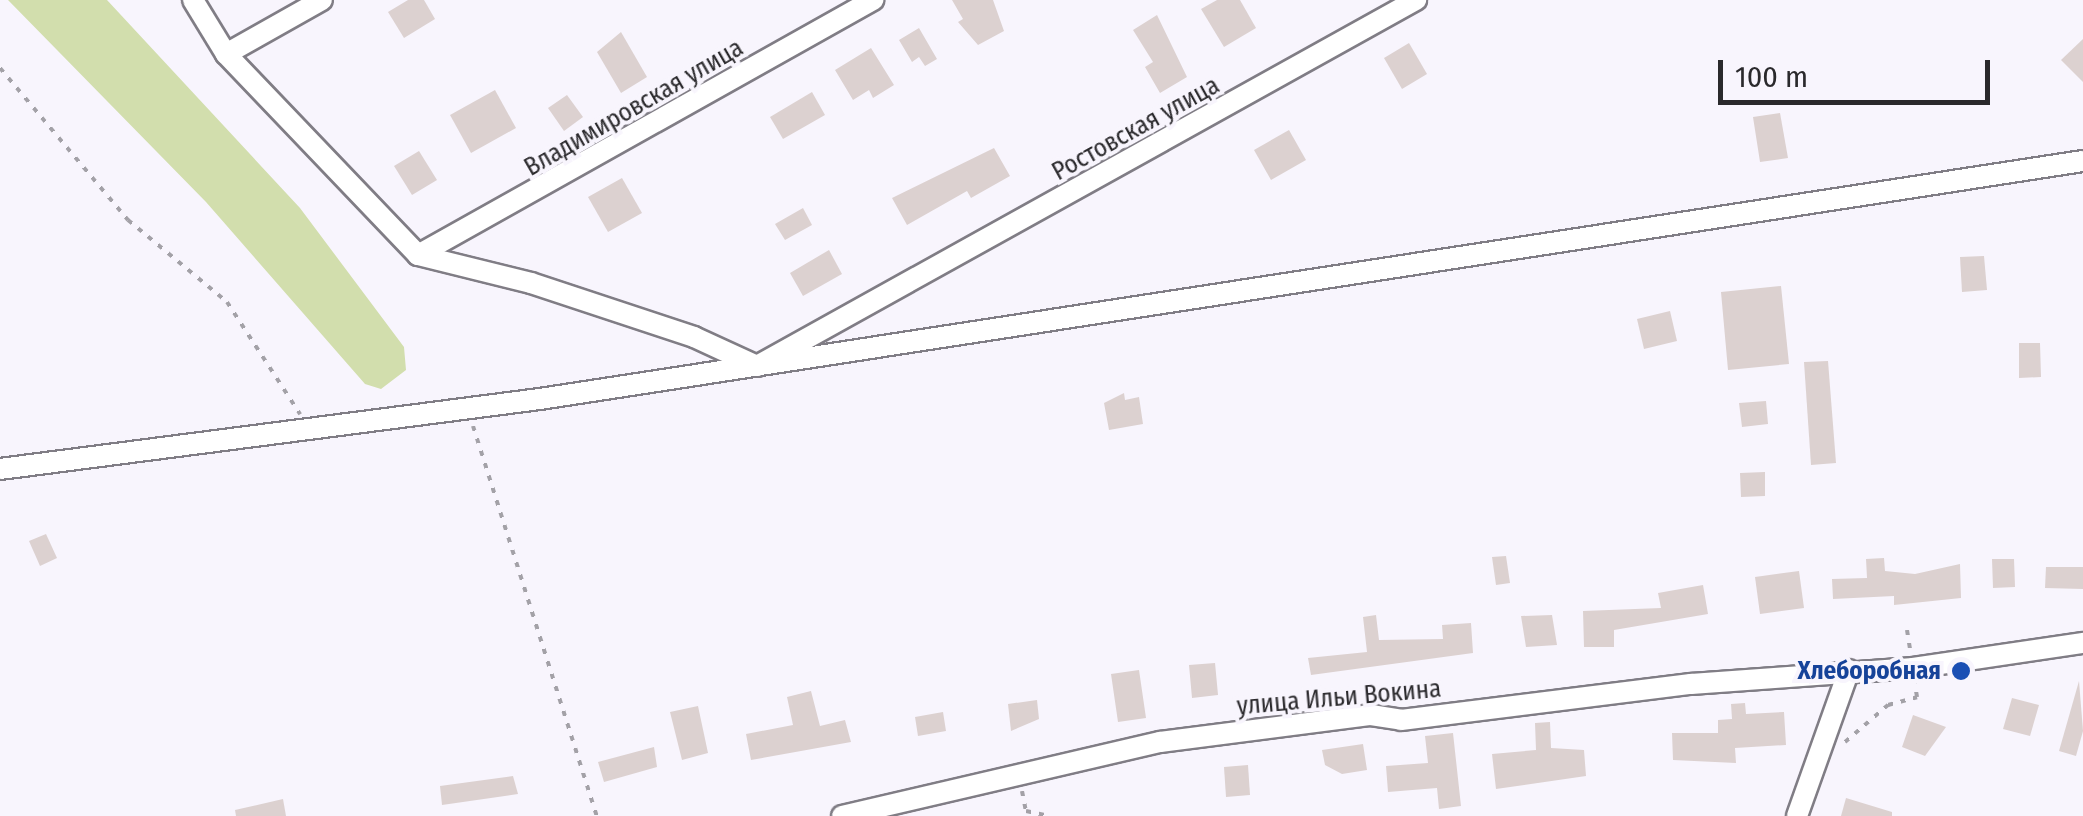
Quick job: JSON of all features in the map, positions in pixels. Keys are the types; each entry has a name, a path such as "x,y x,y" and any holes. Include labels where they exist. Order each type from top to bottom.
{"street":[{"path":"192,0 226,54 418,255 531,282 694,337 757,366"},
{"path":"226,54 322,0"},
{"name":"Владимировская улица","path":"418,255 873,0"},
{"name":"Ростовская улица","path":"757,366 881,301 1416,0"},
{"path":"0,469 466,409 757,366 2083,161"},
{"name":"улица Ильи Вокина","path":"842,816 1160,742 1848,670 1913,668 2083,643"},
{"path":"1797,816 1848,670"}],"path":[{"path":"0,68 128,220 228,302 311,430"},
{"path":"466,409 559,680 597,816"},
{"path":"1842,745 1888,705 1917,697 1907,630"},
{"path":"1019,776 1026,811 1050,816"}],"green space":[{"path":"8,0 107,0 300,208 404,347 406,370 381,389 365,384 206,202"}],"building":[{"path":"408,0 424,0 435,19 404,38 388,12"},
{"path":"952,0 993,0 1004,31 978,45 958,22 963,19"},
{"path":"1217,0 1240,0 1256,28 1224,47 1201,9"},
{"path":"1157,15 1187,77 1160,93 1145,67 1153,62 1133,30"},
{"path":"919,28 937,59 925,66 919,57 912,62 899,40"},
{"path":"621,32 647,77 621,93 597,52"},
{"path":"2083,39 2083,82 2061,60"},
{"path":"1409,43 1427,74 1402,89 1384,58"},
{"path":"871,48 894,85 873,98 869,90 853,100 835,70"},
{"path":"495,90 516,128 471,153 450,115"},
{"path":"812,92 825,115 783,139 770,117"},
{"path":"567,95 583,117 564,131 548,108"},
{"path":"1780,113 1788,158 1760,162 1753,117"},
{"path":"1289,130 1306,160 1271,180 1254,150"},
{"path":"994,148 1010,176 971,198 967,191 907,225 892,198"},
{"path":"419,151 437,180 412,195 394,166"},
{"path":"622,178 642,213 608,232 588,197"},
{"path":"803,208 812,225 785,240 775,224"},
{"path":"829,250 842,274 803,296 790,273"},
{"path":"1984,256 1987,290 1962,292 1960,257"},
{"path":"1781,286 1789,364 1728,370 1721,292"},
{"path":"1670,311 1677,341 1644,349 1637,319"},
{"path":"2019,343 2040,343 2041,377 2019,378"},
{"path":"1828,361 1836,463 1811,465 1804,362"},
{"path":"1124,393 1125,400 1139,397 1143,424 1109,430 1104,403"},
{"path":"1766,401 1768,424 1742,427 1739,403"},
{"path":"1765,472 1765,496 1741,497 1740,473"},
{"path":"46,534 57,558 40,566 29,541"},
{"path":"1506,556 1510,583 1496,585 1492,557"},
{"path":"1884,558 1885,571 1915,574 1960,564 1961,598 1894,605 1894,596 1833,599 1832,579 1867,578 1866,559"},
{"path":"1992,559 2014,559 2015,587 1993,588"},
{"path":"2046,567 2083,567 2083,589 2045,588"},
{"path":"1799,571 1804,608 1760,614 1755,577"},
{"path":"1703,585 1708,614 1614,630 1614,647 1584,647 1583,611 1661,608 1658,593"},
{"path":"1376,615 1379,640 1443,639 1442,625 1471,623 1473,653 1311,675 1308,658 1367,652 1363,617"},
{"path":"1552,615 1557,645 1526,647 1521,616"},
{"path":"1215,663 1218,695 1192,698 1189,665"},
{"path":"1139,670 1146,718 1118,722 1111,674"},
{"path":"2079,681 2083,731 2076,756 2059,751"},
{"path":"811,691 820,726 845,720 851,742 751,760 746,734 793,725 787,697"},
{"path":"2012,698 2039,705 2030,736 2003,729"},
{"path":"1037,700 1039,719 1011,731 1008,704"},
{"path":"1745,703 1746,714 1784,712 1786,745 1735,748 1736,763 1673,760 1672,733 1718,733 1718,720 1732,719 1731,704"},
{"path":"698,706 708,753 682,760 670,712"},
{"path":"943,712 946,731 918,736 915,717"},
{"path":"1913,715 1946,727 1925,756 1902,747"},
{"path":"1550,722 1551,748 1584,750 1586,776 1496,789 1492,754 1536,750 1535,723"},
{"path":"1453,733 1461,806 1439,809 1437,788 1388,792 1386,766 1428,763 1425,736"},
{"path":"1363,744 1367,770 1342,774 1325,765 1322,750"},
{"path":"654,747 657,767 604,782 598,762"},
{"path":"1248,765 1250,795 1226,797 1224,767"},
{"path":"513,776 518,794 442,805 440,786"},
{"path":"1846,798 1892,812 1892,816 1841,816"},
{"path":"283,799 286,816 236,816 235,810"}],"place":[{"name":"Хлеборобная","path":"1961,671"}]}
